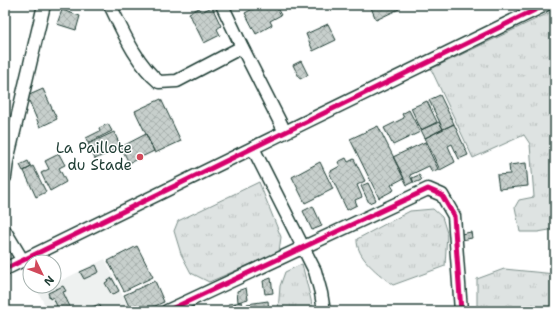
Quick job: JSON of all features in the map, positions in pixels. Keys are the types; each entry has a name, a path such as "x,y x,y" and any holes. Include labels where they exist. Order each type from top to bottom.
{"street":[{"path":"5,176 7,161 44,5"},
{"path":"110,5 135,53 148,73 159,82 177,81 242,47"},
{"path":"222,5 285,132"},
{"path":"38,254 545,5"},
{"path":"254,148 315,271 324,311"},
{"path":"168,311 428,190 442,195 454,216 461,311"},
{"path":"5,231 22,258"},
{"path":"5,269 22,262"}],"shaded area":[{"path":"105,259 130,311 48,311 39,294 62,294 62,280"}],"green space":[{"path":"555,10 555,229 538,232 520,232 515,207 519,200 534,197 530,144 524,135 473,158 431,69"},
{"path":"259,182 281,237 279,252 209,282 191,273 181,254 174,231 178,221"},
{"path":"433,209 442,217 447,233 445,266 393,285 375,271 364,259 360,253 357,239 410,211"},
{"path":"302,264 313,311 278,311 280,286 285,272"},
{"path":"504,269 555,274 555,311 477,311 477,279"}],"building":[{"path":"260,5 275,5 281,15 270,21 272,25 256,34 245,13"},
{"path":"370,5 397,5 399,9 376,20"},
{"path":"212,7 221,26 217,29 220,35 204,43 189,13 199,8 201,12"},
{"path":"62,10 80,16 76,30 57,24"},
{"path":"328,24 336,40 313,51 306,34"},
{"path":"301,61 308,75 300,79 293,65"},
{"path":"43,89 57,119 40,127 27,96"},
{"path":"440,95 454,124 443,129 429,100"},
{"path":"161,99 181,141 155,153 135,111"},
{"path":"427,101 437,122 421,130 411,108"},
{"path":"409,110 420,132 393,145 384,128 404,118 402,114"},
{"path":"439,122 443,129 425,138 421,130"},
{"path":"108,124 112,131 88,143 86,138 100,131 99,128"},
{"path":"454,124 468,155 459,159 452,144 448,146 455,162 440,170 425,138"},
{"path":"378,126 404,178 391,185 394,190 379,198 350,139"},
{"path":"114,132 121,147 95,159 88,144"},
{"path":"146,134 154,151 129,163 121,147"},
{"path":"425,142 438,169 432,172 429,166 410,175 413,182 407,185 393,157"},
{"path":"59,154 65,165 59,168 66,182 50,191 41,173 49,169 45,161"},
{"path":"346,158 348,162 354,159 365,181 357,185 362,197 355,200 357,205 347,210 329,172 340,166 338,162"},
{"path":"28,161 31,167 23,171 20,165"},
{"path":"320,162 333,189 305,203 292,177"},
{"path":"526,163 528,186 499,189 497,175 510,174 509,165"},
{"path":"33,166 46,192 36,197 24,171"},
{"path":"419,175 422,180 414,183 412,178"},
{"path":"368,183 376,200 369,203 361,186"},
{"path":"313,206 322,226 312,230 303,211"},
{"path":"471,232 472,238 462,240 461,234"},
{"path":"137,246 153,277 124,291 108,261"},
{"path":"96,265 99,272 84,279 80,272"},
{"path":"112,278 119,291 112,295 105,283"},
{"path":"271,278 273,293 265,294 263,281"},
{"path":"155,281 164,302 144,311 131,311 124,295"},
{"path":"62,286 66,291 63,292 72,311 59,311 53,297 50,299 48,294 62,294"},
{"path":"246,288 248,299 238,302 237,291"},
{"path":"268,301 269,311 248,311 247,304"},
{"path":"242,302 243,311 235,311 235,303"},
{"path":"235,303 235,311 229,311 228,304"},
{"path":"99,304 103,311 84,311"}],"cycle path":[{"path":"5,269 545,5"},
{"path":"167,311 428,189 442,195 454,216 461,311"}],"place":[{"name":"La Paillote du Stade","path":"140,157"}]}
